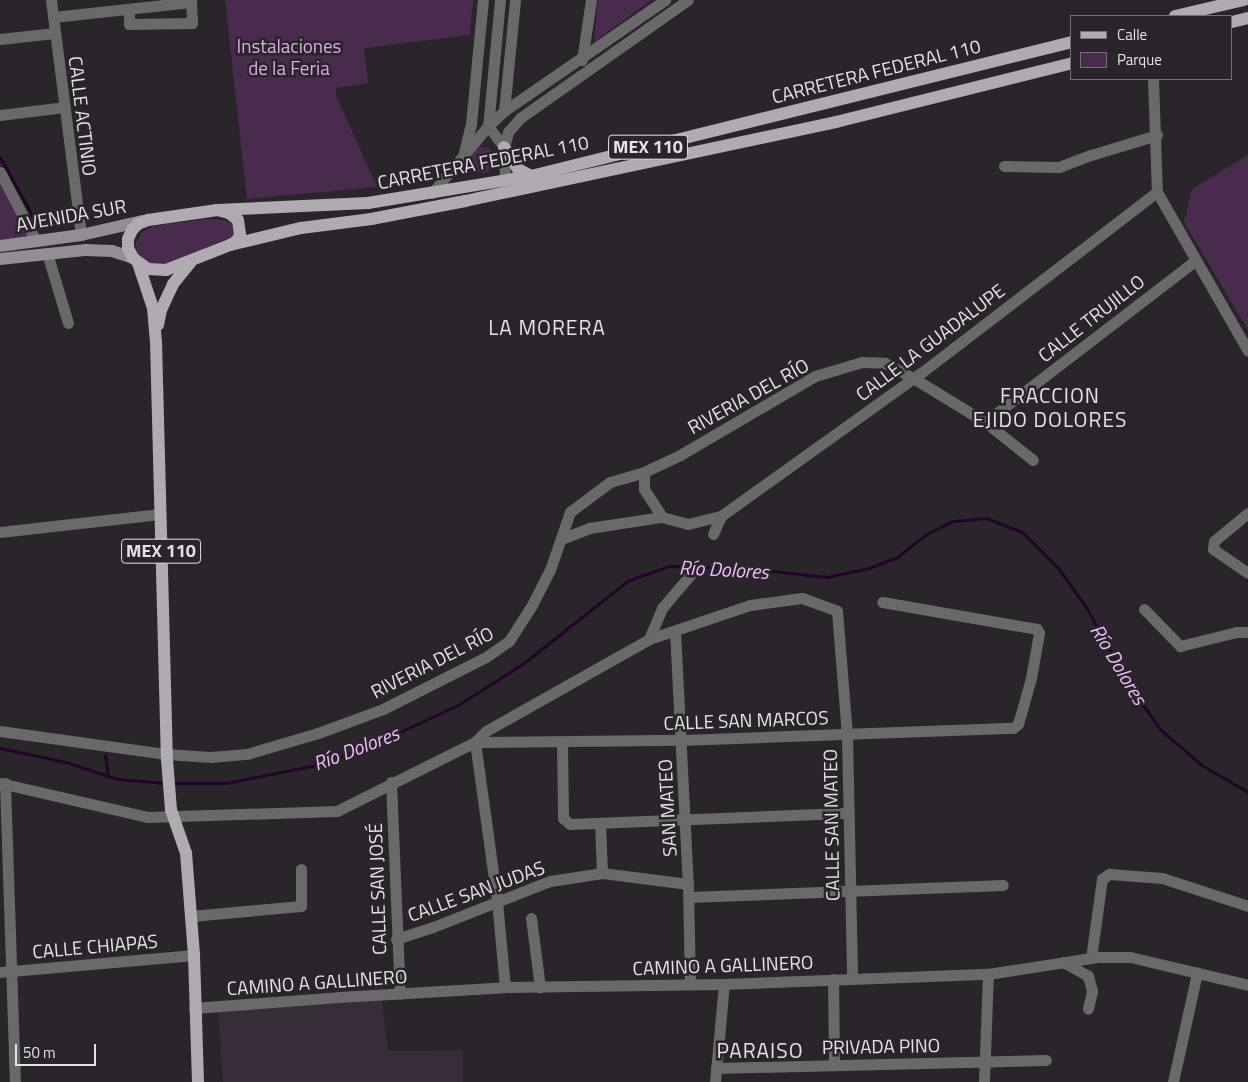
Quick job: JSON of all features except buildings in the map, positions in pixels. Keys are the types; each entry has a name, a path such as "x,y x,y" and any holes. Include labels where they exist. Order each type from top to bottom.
{"main road":[{"path":"1179,15 1244,0"},
{"path":"1233,22 1248,18"},
{"name":"CARRETERA FEDERAL 110","path":"217,210 368,203 532,176 1070,42"},
{"name":"CARRETERA FEDERAL 110","path":"230,246 301,228 370,220 836,122 1070,64"},
{"path":"504,148 518,169 532,176"},
{"path":"370,220 388,211 493,190 504,180"},
{"path":"217,210 229,213 238,220 240,235 237,241 230,246"},
{"name":"MEX 110","path":"198,1082 194,1008 194,955 186,852 172,813 166,756 156,342 153,308 135,260 128,248 128,239 132,230 138,224 148,220 217,210"},
{"name":"AVENIDA SUR","path":"0,246 80,235 148,220"},
{"path":"59,238 61,252"},
{"name":"MEX 110","path":"135,260 148,269 166,270 230,246"},
{"name":"AVENIDA SUR","path":"0,259 61,252 112,251 135,260"},
{"name":"MEX 110","path":"156,342 161,310 173,284 192,261"}],"street":[{"name":"CALLE ACTINIO","path":"51,0 80,235"},
{"path":"464,155 471,124 483,0"},
{"path":"500,0 488,126 504,148"},
{"path":"504,111 515,0"},
{"path":"583,74 582,57 591,0"},
{"path":"432,193 488,126 504,111 665,0"},
{"path":"504,180 504,148 508,132 520,118 688,0"},
{"path":"53,17 190,2 192,23 130,24 129,9"},
{"path":"0,39 55,33"},
{"path":"1153,80 1157,135 1157,192 1194,260 1248,351"},
{"path":"0,114 64,107"},
{"path":"1004,166 1059,167 1157,135"},
{"path":"0,172 36,241"},
{"name":"CALLE LA GUADALUPE","path":"720,516 913,378 1157,192"},
{"path":"47,253 68,323"},
{"name":"CALLE TRUJILLO","path":"985,422 1194,260"},
{"name":"RIVERIA DEL RÍO","path":"0,731 166,756 211,757 256,751 318,733 384,709 486,658 509,641 519,627 550,570 570,512 610,482 644,472 680,455 815,376 862,362 885,363 913,378 985,422 1033,460"},
{"path":"644,472 644,489 662,517"},
{"path":"1248,513 1214,541 1213,549 1248,572"},
{"path":"0,532 160,514"},
{"path":"561,538 589,528 662,517 688,524 720,516"},
{"path":"713,534 720,516"},
{"path":"649,639 662,608 691,574"},
{"name":"CALLE SAN MATEO","path":"675,630 750,605 802,598 837,611 847,734 852,979"},
{"name":"CALLE SAN MARCOS","path":"474,742 681,740 1013,728 1018,724 1031,678 1039,633 1037,629 882,602"},
{"path":"1144,609 1180,646 1236,632 1248,632"},
{"path":"15,1082 6,971 2,784 148,817 172,813 337,811 391,782 474,742 486,731 649,639 675,630"},
{"name":"SAN MATEO","path":"675,630 686,820 690,984"},
{"path":"474,742 497,901 505,987"},
{"path":"562,742 563,818 570,824 849,813"},
{"name":"CALLE SAN JOSÉ","path":"391,782 396,939 400,994"},
{"path":"600,823 602,874"},
{"path":"191,916 301,906 301,869"},
{"name":"CALLE SAN JUDAS","path":"396,939 550,881 602,874 688,884"},
{"path":"1091,958 1102,879 1109,874 1162,878 1248,906"},
{"path":"689,897 1003,885"},
{"path":"531,918 540,987"},
{"name":"CALLE CHIAPAS","path":"6,971 194,955"},
{"name":"CAMINO A GALLINERO","path":"194,1008 505,987 724,984 988,974 1091,958 1130,957 1248,985"},
{"path":"1063,962 1088,976 1092,991 1088,1010"},
{"path":"1173,1082 1197,973"},
{"path":"984,1082 988,974"},
{"path":"833,980 834,1065"},
{"path":"715,1082 724,984"},
{"name":"PRIVADA PINO","path":"716,1068 1046,1060"}],"shaded area":[{"path":"382,1000 388,1051 463,1050 463,1082 223,1082 218,1010"}],"green space":[{"name":"Instalaciones de la Feria","path":"225,0 473,0 470,35 364,48 368,83 336,88 336,96 377,187 247,199"},
{"path":"598,0 651,0 594,42"},
{"path":"483,147 492,151 496,160 492,169 483,173 474,169 470,160 474,151"},
{"path":"1248,155 1248,330 1184,222 1192,189"},
{"path":"0,172 36,241 0,245"},
{"path":"205,219 225,220 234,224 236,239 168,267 150,266 135,252 136,243 142,232 154,226"}],"waterway":[{"path":"0,157 39,228"},
{"name":"Río Dolores","path":"171,783 226,783 316,765 370,746 458,705 524,663 627,581 669,566 745,568 827,577 869,568 897,557 925,535 953,521 986,518 1022,532 1058,568 1086,607 1132,690 1161,730 1203,766 1248,792"},
{"name":"Río Dolores","path":"0,748 66,762 117,779 165,783"},
{"path":"105,755 108,776"}],"district":[{"name":"LA MORERA","path":"547,327"},
{"name":"FRACCION EJIDO DOLORES","path":"1050,407"},
{"name":"PARAISO","path":"760,1050"}]}
